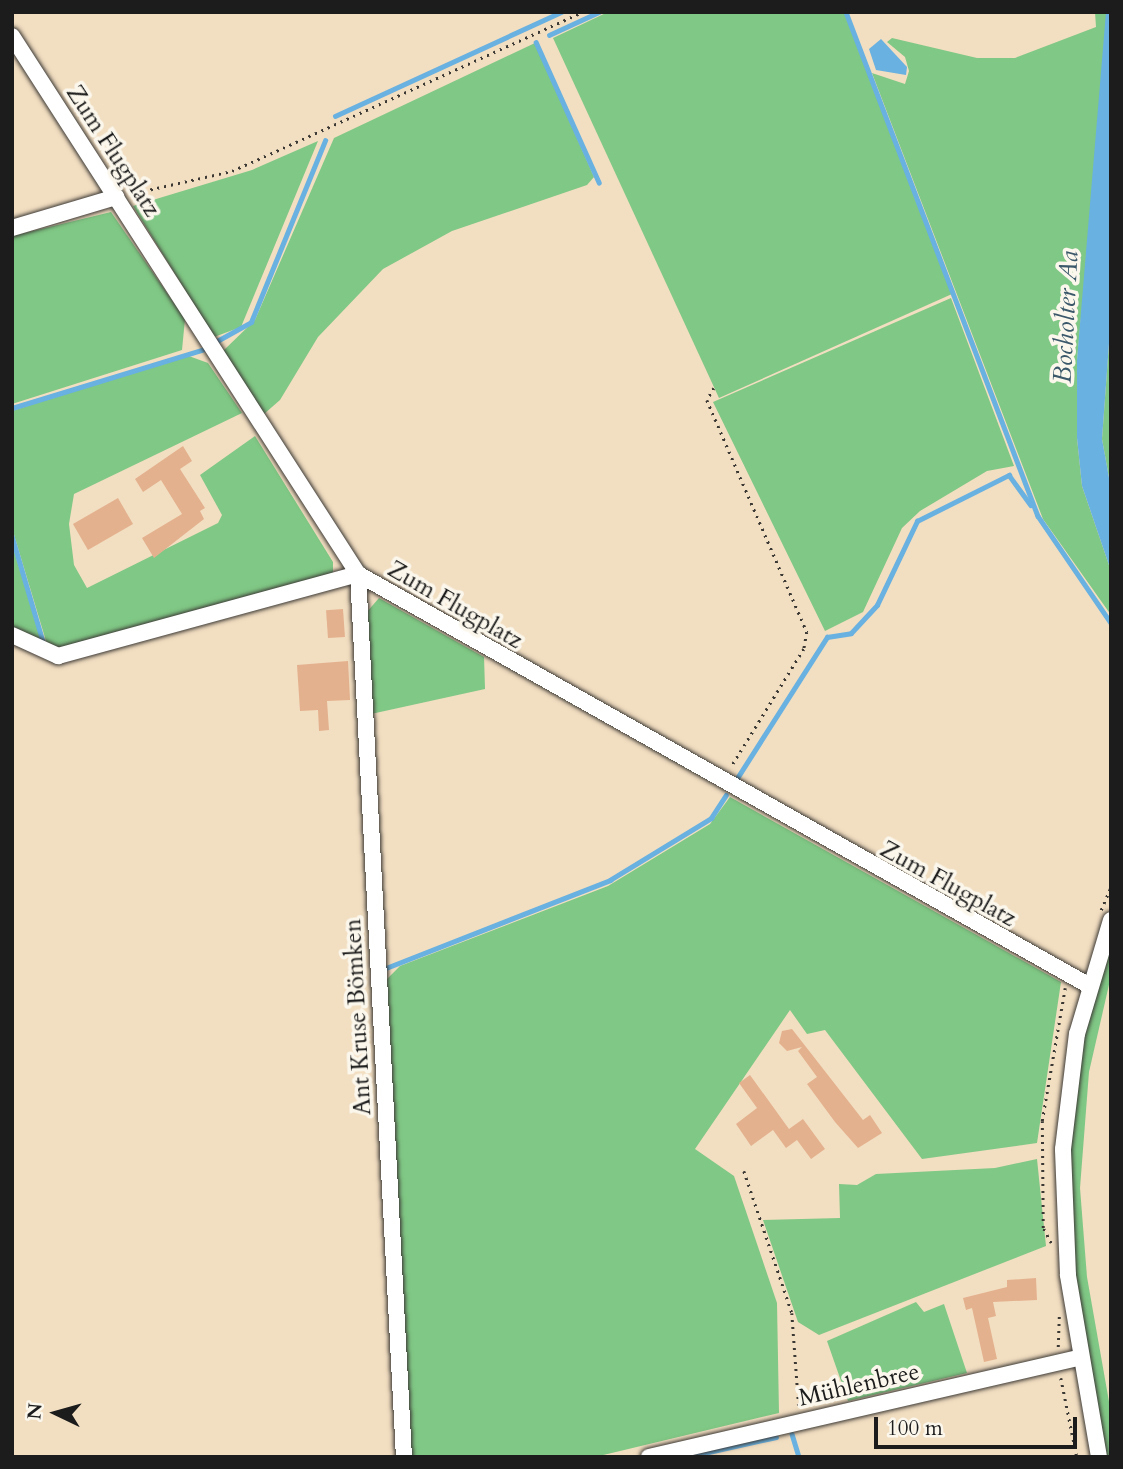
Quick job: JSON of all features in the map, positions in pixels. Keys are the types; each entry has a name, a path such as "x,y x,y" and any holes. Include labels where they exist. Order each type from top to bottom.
{"street":[{"name":"Zum Flugplatz","path":"12,36 358,574 722,782 1088,985"},
{"path":"12,228 116,197"},
{"path":"12,635 58,656 358,574"},
{"name":"Ant Kruse Bömken","path":"358,574 404,1457"},
{"path":"1099,1457 1079,1358 1066,1250 1063,1149 1088,985 1111,920"},
{"name":"Mühlenbree","path":"649,1457 1079,1358"}],"path":[{"path":"116,197 232,171 583,12"},
{"path":"714,388 707,400 805,620 807,642 722,782"},
{"path":"744,1171 792,1313 802,1422"}],"green space":[{"path":"608,12 844,12 952,294 719,398 553,38"},
{"path":"1095,12 1106,12 1107,45 1077,360 1077,438 1082,486 1111,571 1111,615 1043,519 872,73 905,84 909,71 905,57 887,42 892,38 977,58 1015,58 1096,27"},
{"path":"535,43 594,177 587,185 452,231 383,269 318,337 280,400 264,414 223,351 255,320 334,138"},
{"path":"318,141 241,327 214,337 133,206 252,170"},
{"path":"111,212 185,319 182,350 12,404 12,236"},
{"path":"951,298 1014,466 987,471 920,511 902,528 863,612 825,631 713,402"},
{"path":"1111,316 1111,489 1102,439"},
{"path":"186,355 208,363 242,413 74,494 69,524 74,565 87,588 218,523 222,515 200,475 255,436 333,562 333,578 55,651 46,641 12,528 12,411"},
{"path":"12,544 44,650 12,629"},
{"path":"379,598 484,657 485,689 371,714 366,613"},
{"path":"730,797 1061,982 1037,1143 922,1159 825,1030 807,1034 790,1010 695,1149 734,1176 777,1303 779,1413 595,1457 409,1457 387,979 400,966 608,886 710,824"},
{"path":"1111,939 1111,976 1089,1072 1080,1188 1087,1277 1111,1413 1111,1457 1105,1457 1075,1280 1069,1169 1080,1049"},
{"path":"1037,1159 1046,1246 819,1335 798,1322 763,1220 840,1218 839,1184 857,1185 876,1174 995,1168"},
{"path":"916,1302 924,1312 944,1304 967,1373 848,1401 827,1341"}],"water":[{"path":"1106,12 1111,12 1111,316 1102,439 1111,489 1111,571 1082,486 1077,438 1077,360"},
{"path":"881,39 907,67 906,75 876,70 869,49"}],"building":[{"path":"183,446 192,461 180,469 205,508 200,511 204,519 154,558 142,538 182,514 161,480 143,492 135,479"},
{"path":"118,498 133,524 88,550 73,524"},
{"path":"343,609 345,637 328,638 326,610"},
{"path":"348,661 350,700 327,701 329,730 319,731 318,710 300,711 297,665"},
{"path":"792,1029 863,1120 870,1115 882,1133 858,1148 835,1122 807,1084 817,1077 798,1051 802,1047 787,1051 779,1043 782,1031"},
{"path":"750,1075 789,1129 803,1119 825,1149 811,1159 797,1140 786,1148 773,1130 751,1146 736,1124 757,1108 739,1083"},
{"path":"1036,1278 1037,1300 993,1302 996,1316 988,1318 997,1359 984,1362 972,1308 966,1310 963,1298 1007,1287 1007,1280"}],"waterway":[{"path":"335,116 561,12"},
{"path":"549,35 599,12"},
{"path":"846,12 1038,516 1111,623"},
{"path":"536,42 599,182"},
{"path":"217,341 251,322 325,141"},
{"path":"12,408 202,350"},
{"path":"734,783 827,637 851,633 877,605 917,521 1009,475 1031,505"},
{"path":"12,536 44,645"},
{"path":"386,968 610,880 711,818 726,795"},
{"path":"792,1434 799,1457"},
{"path":"686,1457 776,1437"}],"water label":[{"name":"Bocholter Aa","path":"1066,317"}]}
